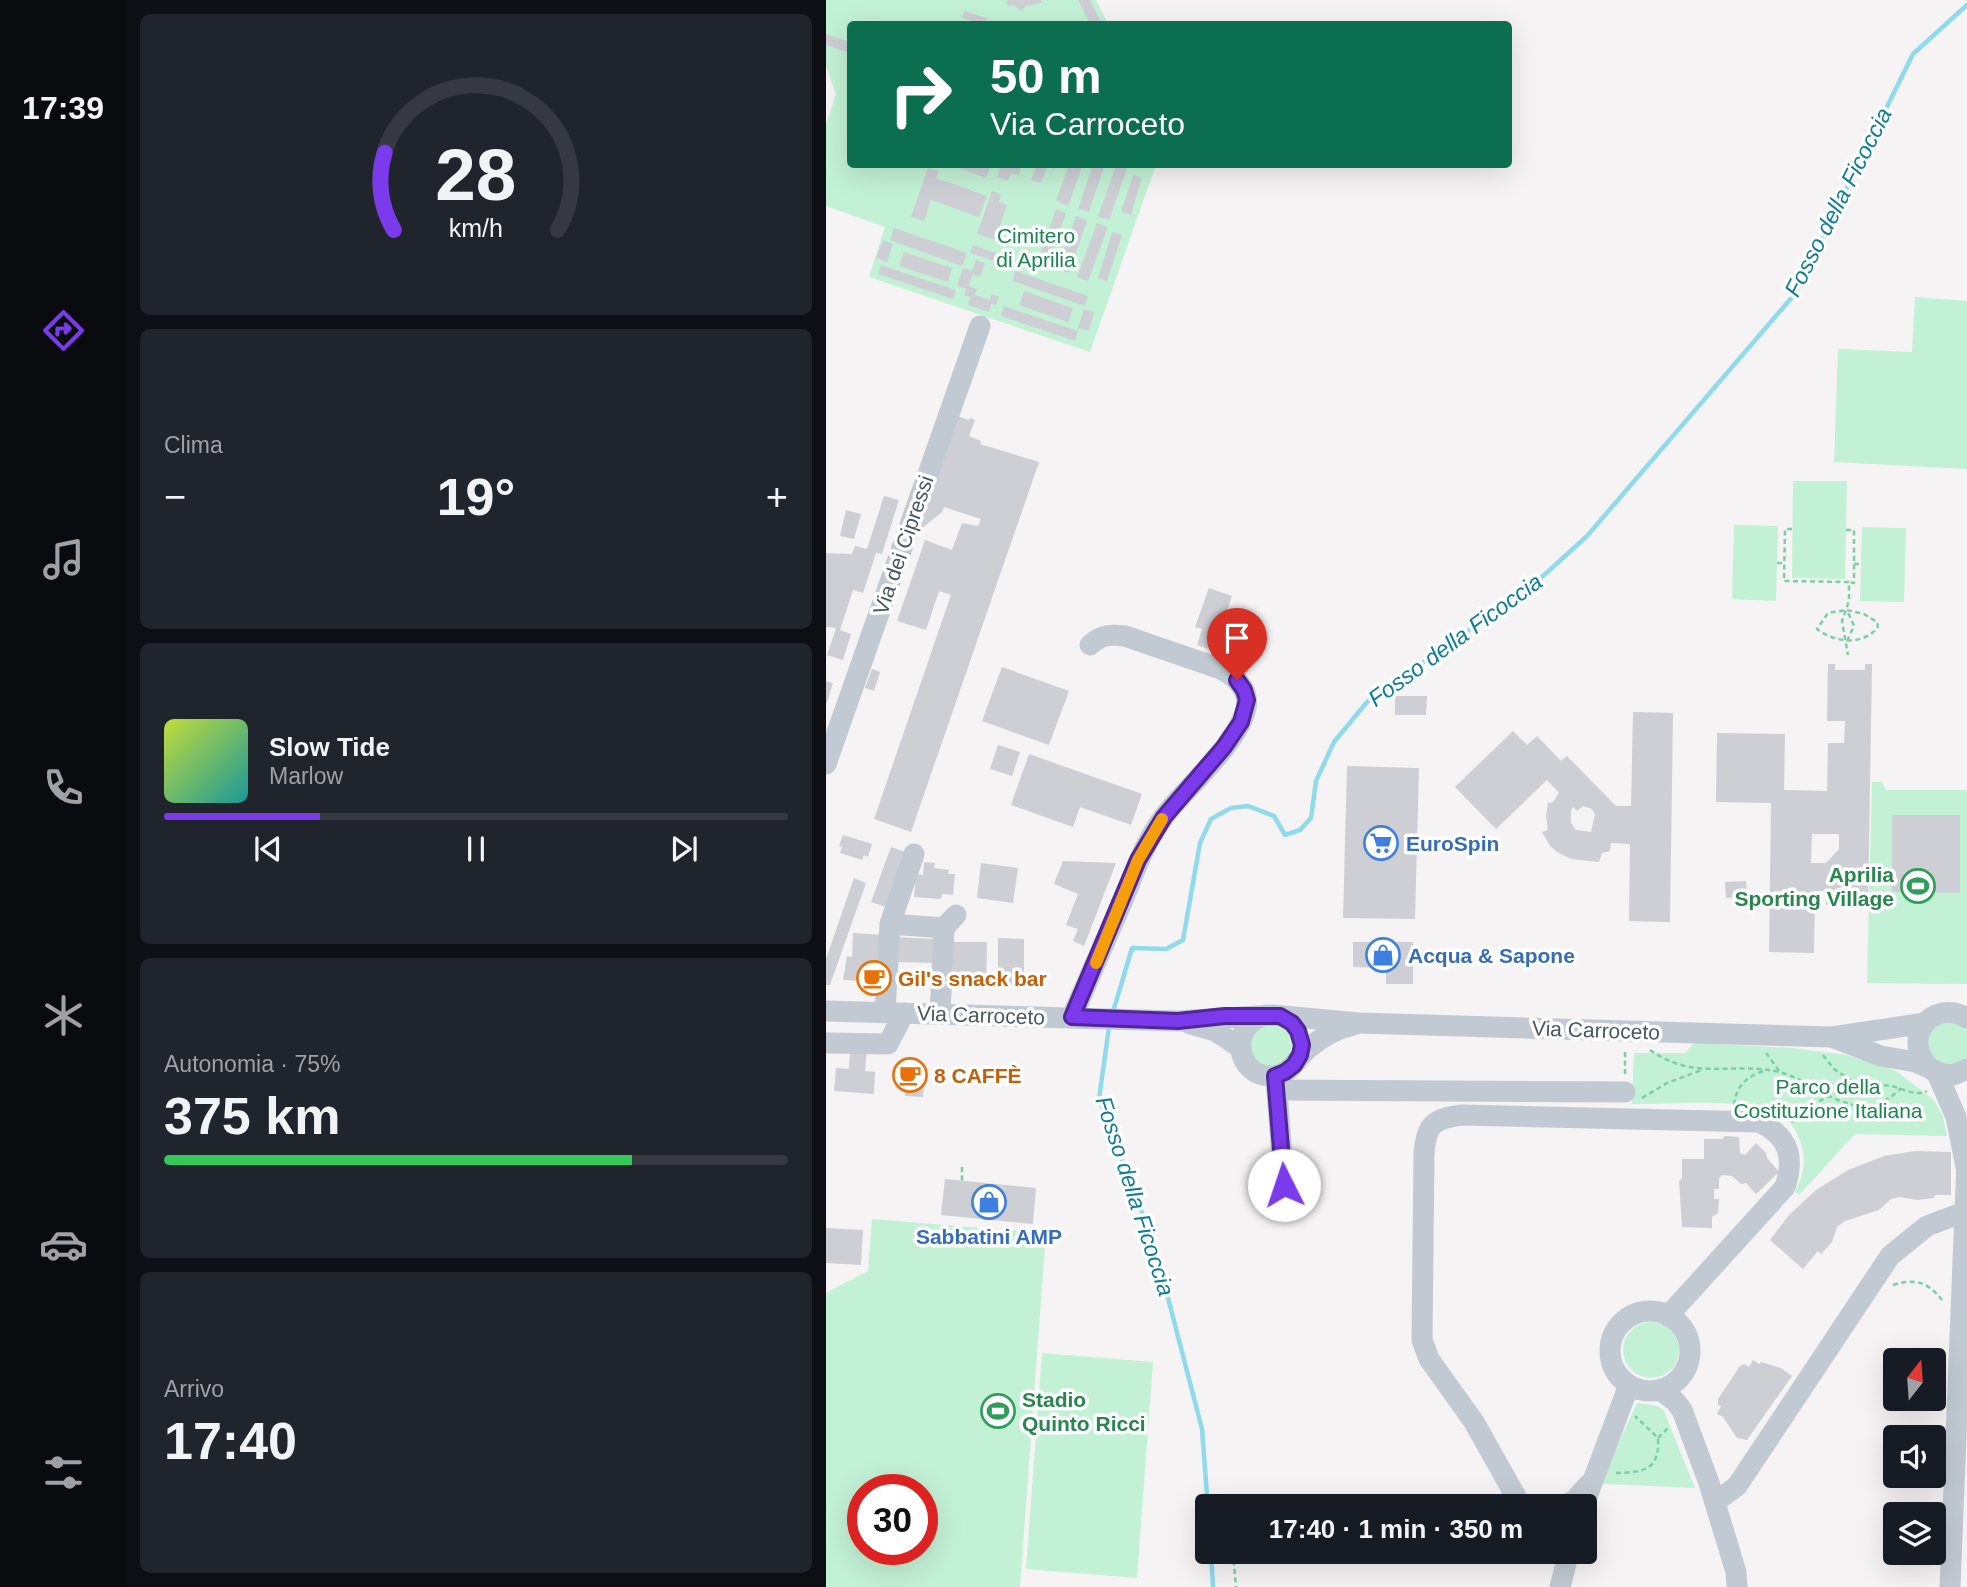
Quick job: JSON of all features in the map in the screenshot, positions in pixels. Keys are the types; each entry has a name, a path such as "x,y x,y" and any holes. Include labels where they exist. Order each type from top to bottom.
{"street":[{"name":"Via dei Cipressi","path":"826,764 979,326"},
{"path":"1072,1017 1138,860 1164,817 1236,732 1247,700 1237,680 1218,668 1125,636 1110,634 1097,638 1090,645"},
{"path":"826,1043 888,1044 894,1013 890,923 914,854"},
{"path":"890,923 950,921 940,1014"},
{"path":"1959,1015 1967,997"},
{"name":"Via Carroceto","path":"826,1011 1178,1021 1273,1015 1359,1023 1826,1043 1916,1062 1932,1077 1953,1075 1967,1069"},
{"path":"1241,1048 1242,1036 1247,1026 1256,1018 1273,1015 1292,1023 1298,1031 1302,1045 1300,1055"},
{"name":"Via Carroceto","path":"1826,1043 1925,1023 1934,1016 1959,1015"},
{"name":"Via Carroceto","path":"1178,1021 1215,1031 1241,1048 1244,1059 1251,1068 1276,1083 1300,1055 1326,1035 1359,1023"},
{"path":"1925,1023 1917,1046 1956,1117 1966,1164 1950,1587"},
{"path":"1284,1185 1276,1083 1632,1096"},
{"path":"1515,1494 1474,1422 1429,1359 1422,1340 1424,1154 1426,1135 1433,1125 1446,1117 1461,1115 1759,1122 1772,1128 1783,1139 1789,1154 1790,1172 1784,1188 1668,1315"},
{"path":"1714,1502 1737,1486 1890,1256 1927,1226 1964,1212"},
{"path":"1678,1417 1690,1347 1679,1324 1668,1315 1642,1312 1629,1317 1619,1326 1612,1338 1612,1364 1619,1376 1629,1385 1639,1389 1660,1390 1684,1373"},
{"path":"1587,1494 1629,1385"},
{"path":"1660,1390 1675,1401 1678,1417 1714,1502 1736,1572 1737,1587"},
{"path":"1580,1494 1591,1480"},
{"path":"1560,1587 1566,1564"}],"path":[{"path":"1792,529 1785,529 1784,581 1854,583 1854,530 1846,530"},
{"path":"1777,563 1784,563"},
{"path":"1854,564 1861,564"},
{"path":"1848,655 1842,621 1847,610 1849,582"},
{"path":"1847,610 1854,626 1847,642"},
{"path":"1847,610 1864,614 1877,622 1878,627 1866,637 1847,642 1825,635 1817,629 1828,614 1847,610"},
{"path":"1826,1043 1834,1069 1859,1086"},
{"path":"1762,1044 1780,1072"},
{"path":"1650,1050 1679,1066 1702,1070 1729,1068 1780,1072 1806,1082 1842,1102 1865,1106 1889,1098 1901,1088"},
{"path":"1632,1096 1646,1094 1702,1070"},
{"path":"1734,1106 1736,1093 1747,1078 1767,1070"},
{"path":"1788,1126 1813,1105 1829,1096 1859,1086 1889,1086 1920,1094 1932,1077"},
{"path":"962,1167 962,1183"},
{"path":"1887,1287 1909,1281 1923,1283 1930,1286 1948,1306"},
{"path":"1629,1413 1658,1438"},
{"path":"1614,1473 1641,1471 1650,1466 1657,1456 1658,1438 1678,1417"},
{"path":"1234,1564 1236,1587"}],"green space":[{"name":"Cimitero di Aprilia","path":"826,0 1096,0 1106,21 847,21 847,168 1155,168 1090,352 869,277 885,227 826,206 826,124 836,94 826,66"},
{"path":"1915,297 1967,301 1967,469 1834,462 1838,349 1912,352"},
{"path":"1793,481 1847,481 1845,579 1792,578"},
{"path":"1734,525 1778,526 1776,601 1732,599"},
{"path":"1862,527 1906,528 1904,602 1860,601"},
{"name":"Aprilia Sporting Village","path":"1872,782 1882,782 1886,790 1967,790 1967,984 1867,983"},
{"path":"1967,1018 1967,1069 1926,1065 1922,1028"},
{"path":"1271,1024 1286,1030 1292,1045 1286,1060 1271,1066 1256,1060 1250,1045 1256,1030"},
{"name":"Parco della Costituzione Italiana","path":"1694,1043 1792,1048 1846,1055 1886,1067 1896,1071 1934,1100 1943,1117 1947,1136 1855,1134 1799,1195 1795,1192 1804,1167 1802,1148 1793,1126 1781,1115 1768,1109 1731,1104 1632,1104 1634,1053 1685,1053"},
{"name":"Stadio Quinto Ricci","path":"872,1219 1046,1233 1020,1587 826,1587 826,1293 868,1271"},
{"path":"1646,1322 1656,1322 1671,1330 1677,1339 1677,1361 1671,1370 1656,1378 1646,1378 1628,1366 1623,1355 1623,1345 1635,1327"},
{"path":"1042,1353 1153,1362 1137,1578 1026,1569"},
{"path":"1637,1403 1658,1406 1664,1411 1695,1488 1603,1484"}],"building":[{"path":"1008,0 1041,0 1042,3 1026,6 1021,11 1012,4 1010,7 1006,3"},
{"path":"1078,0 1090,0 1100,21 1088,21"},
{"path":"964,11 987,18 986,21 974,21 962,18"},
{"path":"826,34 847,41 847,52 826,45"},
{"path":"928,168 939,171 936,178 987,196 979,217 931,200 924,221 911,217"},
{"path":"959,168 990,168 986,178"},
{"path":"1000,168 1021,168 1019,175 1011,173 1008,181 997,177"},
{"path":"1036,168 1047,168 1041,183 1031,180"},
{"path":"1068,168 1082,168 1068,206 1056,201"},
{"path":"1092,168 1104,168 1089,212 1078,209"},
{"path":"1115,168 1127,169 1109,220 1098,217"},
{"path":"1133,175 1142,178 1131,215 1121,212"},
{"path":"992,191 1001,194 999,202 1007,205 995,240 977,234"},
{"path":"1056,209 1066,213 1047,267 1037,263"},
{"path":"1076,216 1087,220 1069,273 1057,269"},
{"path":"1097,223 1108,227 1088,281 1077,277"},
{"path":"894,228 967,253 962,266 890,240"},
{"path":"1112,232 1122,235 1107,281 1098,278"},
{"path":"883,240 893,244 887,262 876,258"},
{"path":"973,245 1024,263 1021,270 970,253"},
{"path":"904,252 952,268 948,282 899,266"},
{"path":"976,260 985,263 980,277 972,275 969,286 977,289 975,295 990,300 992,294 999,297 996,305 991,304 989,312 968,305 970,297 964,295 966,289 957,286 963,268 972,271"},
{"path":"881,265 956,290 953,299 878,274"},
{"path":"1015,271 1088,296 1085,306 1012,281"},
{"path":"1024,291 1073,308 1068,322 1019,305"},
{"path":"1004,306 1078,331 1075,341 1001,316"},
{"path":"1084,309 1094,312 1089,331 1078,328"},
{"path":"954,415 975,420 969,436 981,441 980,444 1039,462 911,832 874,819 951,595 939,591 926,630 897,621 925,540 952,550 962,523 978,526 981,519 944,507 942,512 920,530 916,528"},
{"path":"884,496 899,500 882,554 876,553 863,593 853,590 840,630 851,634 843,660 827,655 836,628 826,627 826,553 852,554 855,546 867,549"},
{"path":"846,510 861,514 854,539 840,536"},
{"path":"1209,588 1232,596 1218,636 1213,634 1208,649 1197,645 1202,629 1195,627"},
{"path":"1828,664 1835,664 1835,670 1865,670 1865,664 1872,664 1868,906 1826,905 1826,891 1815,891 1814,953 1769,952 1771,803 1716,802 1717,733 1785,734 1784,790 1827,791 1828,743 1844,743 1845,721 1827,721","holes":["1812,834 1839,834 1839,849 1826,863 1811,863"]},
{"path":"1002,667 1069,691 1049,745 982,721"},
{"path":"872,669 880,672 874,691 865,688"},
{"path":"826,681 833,683 827,703 826,703"},
{"path":"1395,696 1427,696 1426,715 1395,715"},
{"path":"1633,712 1673,713 1670,922 1629,921 1630,844 1611,843 1610,851 1602,853 1599,862 1571,859 1550,846 1542,832 1548,830 1548,802 1552,803 1559,793 1547,780 1496,829 1455,787 1513,731 1527,745 1537,736 1561,761 1567,756 1616,806 1631,806","holes":["1583,806 1592,809 1595,814 1591,832 1576,830 1571,823 1573,807 1577,811"]},
{"path":"998,745 1020,752 1012,776 990,769"},
{"path":"1029,754 1142,794 1131,825 1080,807 1073,827 1011,805"},
{"name":"EuroSpin","path":"1347,766 1419,768 1415,919 1343,918"},
{"path":"1892,815 1960,815 1960,893 1892,892"},
{"path":"843,835 872,844 868,857 864,855 862,860 840,853 842,847 839,846"},
{"path":"891,847 911,854 892,909 871,902"},
{"path":"1063,861 1116,863 1084,946 1073,941 1078,929 1066,925 1078,894 1054,884"},
{"path":"924,862 935,863 934,868 949,870 948,874 955,874 953,895 942,894 941,899 914,897 916,874 923,875"},
{"path":"981,863 1018,868 1013,903 977,898"},
{"path":"854,878 866,883 830,985 826,985 826,959"},
{"path":"1746,881 1747,897 1726,898 1725,882"},
{"path":"853,933 883,935 880,982 843,980 847,956 852,957"},
{"path":"895,937 934,939 933,963 894,962"},
{"path":"998,938 1024,939 1024,988 998,988"},
{"path":"953,942 987,942 986,989 952,988"},
{"name":"Acqua & Sapone","path":"1353,942 1413,942 1413,984 1386,984 1386,968 1353,967"},
{"path":"851,1033 868,1034 865,1071 875,1072 874,1094 834,1091 836,1068 849,1069"},
{"path":"907,1067 925,1068 923,1097 905,1096"},
{"path":"1725,1136 1739,1137 1740,1153 1745,1155 1756,1143 1779,1172 1756,1194 1746,1183 1741,1184 1732,1176 1722,1175 1719,1178 1719,1189 1714,1189 1714,1199 1719,1199 1718,1213 1712,1217 1712,1228 1682,1227 1679,1181 1682,1179 1682,1159 1704,1159 1704,1139 1722,1139"},
{"path":"1915,1151 1951,1152 1951,1195 1935,1195 1934,1198 1917,1200 1900,1197 1891,1199 1879,1210 1845,1221 1837,1227 1832,1242 1821,1254 1818,1251 1803,1269 1770,1240 1789,1215 1816,1190 1848,1170 1884,1156"},
{"name":"Sabbatini AMP","path":"945,1179 1036,1188 1033,1224 941,1215"},
{"path":"826,1228 863,1230 861,1265 826,1263"},
{"path":"1753,1360 1759,1364 1761,1362 1781,1368 1792,1376 1747,1440 1737,1438 1723,1417 1717,1414 1721,1406 1718,1405 1718,1399 1740,1366 1745,1364 1749,1367"}],"waterway":[{"name":"Fosso della Ficoccia","path":"1113,1012 1132,948 1166,949 1183,940 1200,843 1211,819 1231,808 1248,806 1274,816 1285,835 1300,830 1311,818 1316,781 1334,742 1367,702 1532,586 1587,536 1794,295 1913,54 1967,5"},
{"name":"Fosso della Ficoccia","path":"1109,1027 1099,1099 1154,1244 1202,1429 1207,1494"},
{"name":"Fosso della Ficoccia","path":"1212,1564 1213,1587"}],"slow traffic":[{"path":"1096,963 1138,860 1162,819"}],"place":[{"name":"EuroSpin","path":"1381,843"},
{"name":"Aprilia Sporting Village","path":"1918,886"},
{"name":"Acqua & Sapone","path":"1383,955"},
{"name":"Gil's snack bar","path":"874,978"},
{"name":"8 CAFFÈ","path":"910,1075"},
{"name":"Sabbatini AMP","path":"989,1202"},
{"name":"Stadio Quinto Ricci","path":"998,1411"}],"route":[{"path":"1237,680 1247,700 1241,722 1224,747 1164,817 1138,860 1072,1017 1178,1021 1225,1016 1273,1015 1286,1018 1298,1031 1302,1045 1298,1060 1290,1069 1275,1076 1284,1185"}]}
